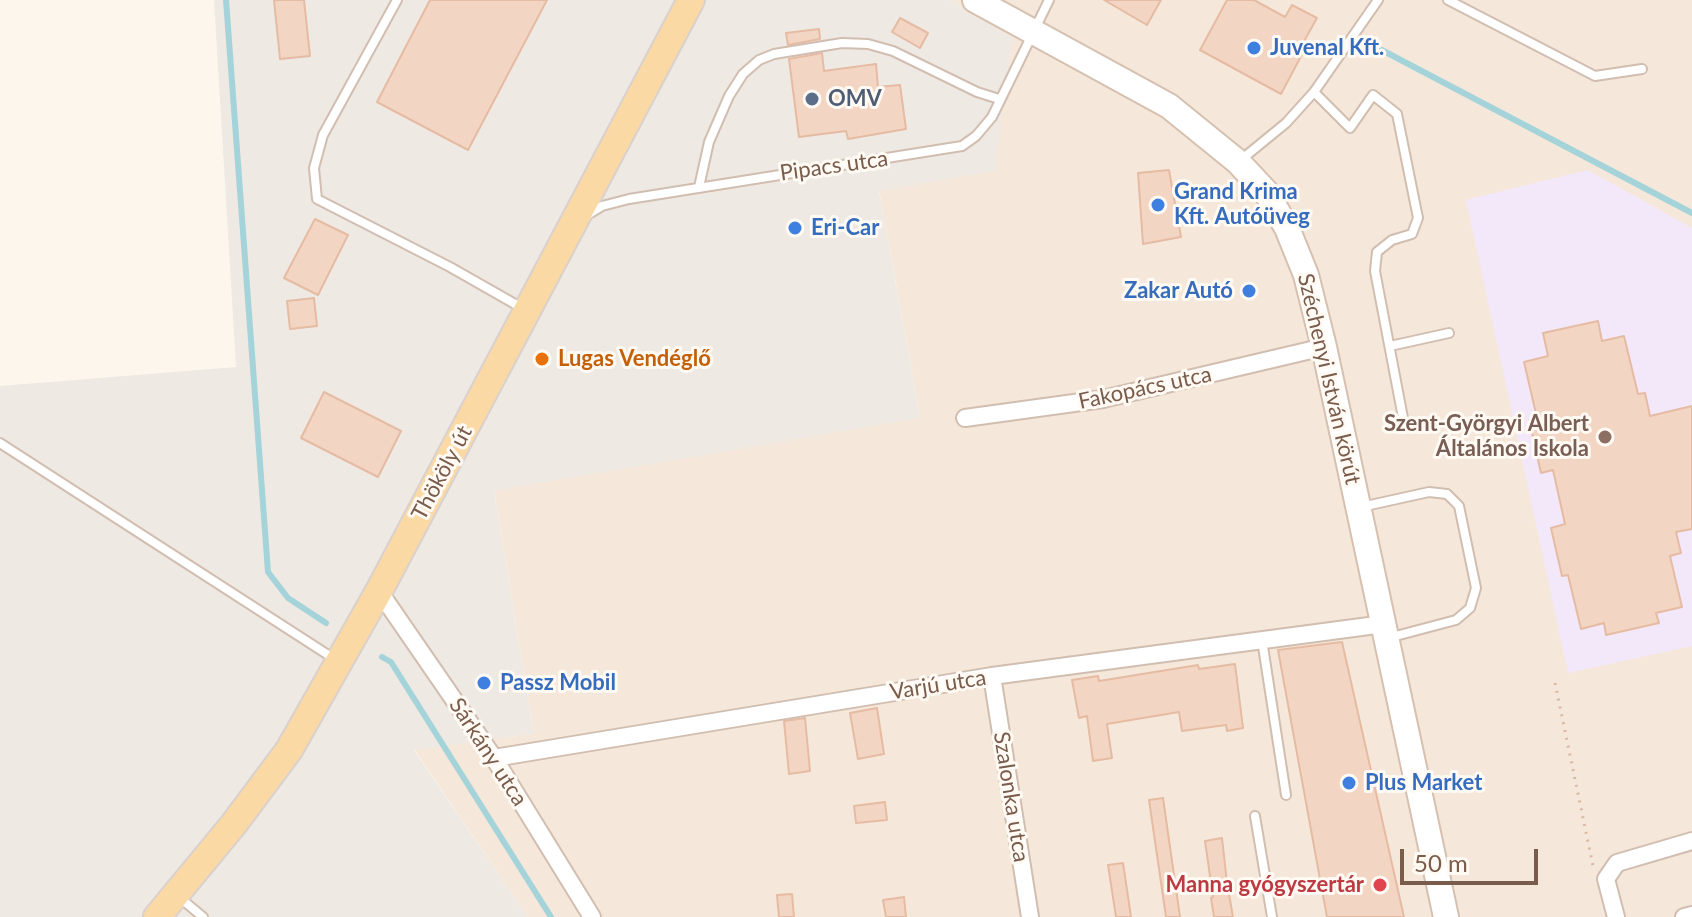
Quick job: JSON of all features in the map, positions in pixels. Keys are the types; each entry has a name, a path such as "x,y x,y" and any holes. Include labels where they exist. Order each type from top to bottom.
{"main road":[{"name":"Thököly út","path":"157,917 289,750 379,591 691,1"}],"street":[{"name":"Széchenyi István körút","path":"975,0 1169,106 1238,162 1266,192 1287,228 1306,275 1324,347 1446,917"},
{"name":"Fakopács utca","path":"965,418 1103,399 1324,347"},
{"name":"Sárkány utca","path":"379,591 494,758 592,917"},
{"name":"Varjú utca","path":"494,758 992,676 1262,640 1386,631"},
{"name":"Szalonka utca","path":"992,676 1030,917"},
{"path":"1616,917 1606,879 1617,863 1692,841"},
{"path":"1684,917 1692,915"}],"lane":[{"path":"397,0 323,135 314,168 317,199 450,267 528,312"},
{"name":"Pipacs utca","path":"575,223 602,206 699,187 962,146 976,136 992,117 1049,0"},
{"path":"1238,162 1286,123 1314,92 1378,0"},
{"path":"1448,0 1595,76 1642,69"},
{"path":"699,187 709,142 729,96 743,74 759,60 774,54 842,43 868,44 893,51 977,92 999,99"},
{"path":"1314,92 1350,128 1373,95 1397,114 1418,218 1412,234 1392,240 1377,252 1375,271 1404,423"},
{"path":"1390,346 1449,333"},
{"path":"0,443 340,662"},
{"path":"1358,508 1429,492 1447,494 1459,506 1476,588 1470,608 1456,620 1386,631"},
{"path":"1262,640 1286,795"},
{"path":"1255,816 1272,917"},
{"path":"176,894 203,917"}],"path":[{"path":"1555,683 1594,870"}],"shaded area":[{"path":"214,0 949,0 1012,37 995,171 879,191 920,418 494,491 534,734 414,750 528,917 0,917 0,386 236,367"},
{"path":"949,0 1692,0 1692,917 528,917 414,749 534,734 494,490 920,417 879,190 1012,38"},
{"name":"Szent-Györgyi Albert Általános Iskola","path":"1588,170 1692,228 1692,646 1568,673 1466,200"}],"building":[{"path":"274,0 304,0 310,56 280,59"},
{"path":"430,0 547,0 468,150 377,102"},
{"path":"1104,0 1161,0 1147,25"},
{"name":"Juvenal Kft.","path":"1227,0 1254,0 1285,17 1292,5 1317,18 1303,43 1307,45 1281,94 1200,50"},
{"path":"900,18 928,33 920,48 892,32"},
{"path":"819,29 820,39 788,45 786,33"},
{"path":"822,53 824,71 876,64 878,87 900,85 906,129 848,139 846,131 799,137 789,59"},
{"name":"Grand Krima Kft. Autóüveg","path":"1169,170 1181,237 1143,244 1138,173"},
{"path":"315,219 348,235 318,295 284,278"},
{"path":"314,298 317,326 290,329 287,301"},
{"path":"1598,321 1602,341 1624,336 1638,394 1645,393 1650,416 1692,406 1692,529 1676,532 1681,553 1670,556 1682,607 1656,613 1659,623 1606,635 1604,623 1581,629 1568,575 1562,576 1551,528 1565,524 1553,470 1541,473 1529,420 1537,418 1524,362 1548,356 1543,333"},
{"path":"324,392 401,431 378,477 301,438"},
{"path":"1342,642 1404,917 1327,917 1278,650"},
{"path":"1235,664 1243,728 1227,731 1226,725 1182,731 1179,712 1107,724 1112,758 1093,761 1087,716 1079,718 1072,680 1098,676 1099,681 1198,665 1199,669"},
{"path":"877,708 884,754 858,759 850,713"},
{"path":"805,718 810,771 789,774 784,721"},
{"path":"1163,798 1180,917 1166,917 1149,800"},
{"path":"885,802 887,820 856,823 854,806"},
{"path":"1222,838 1233,917 1214,917 1211,898 1205,841"},
{"path":"1123,863 1131,917 1116,917 1108,865"},
{"path":"792,894 794,917 779,917 777,895"},
{"path":"904,897 906,917 886,917 883,900"}],"waterway":[{"path":"226,0 268,572 288,598 326,623"},
{"path":"1376,47 1692,213"},
{"path":"382,657 391,662 551,917"}],"place":[{"name":"Juvenal Kft.","path":"1254,48"},
{"name":"OMV","path":"812,99"},
{"name":"Grand Krima Kft. Autóüveg","path":"1158,205"},
{"name":"Eri-Car","path":"795,228"},
{"name":"Zakar Autó","path":"1249,291"},
{"name":"Lugas Vendéglő","path":"542,359"},
{"name":"Szent-Györgyi Albert Általános Iskola","path":"1605,437"},
{"name":"Passz Mobil","path":"484,683"},
{"name":"Plus Market","path":"1349,783"},
{"name":"Manna gyógyszertár","path":"1380,885"}]}
